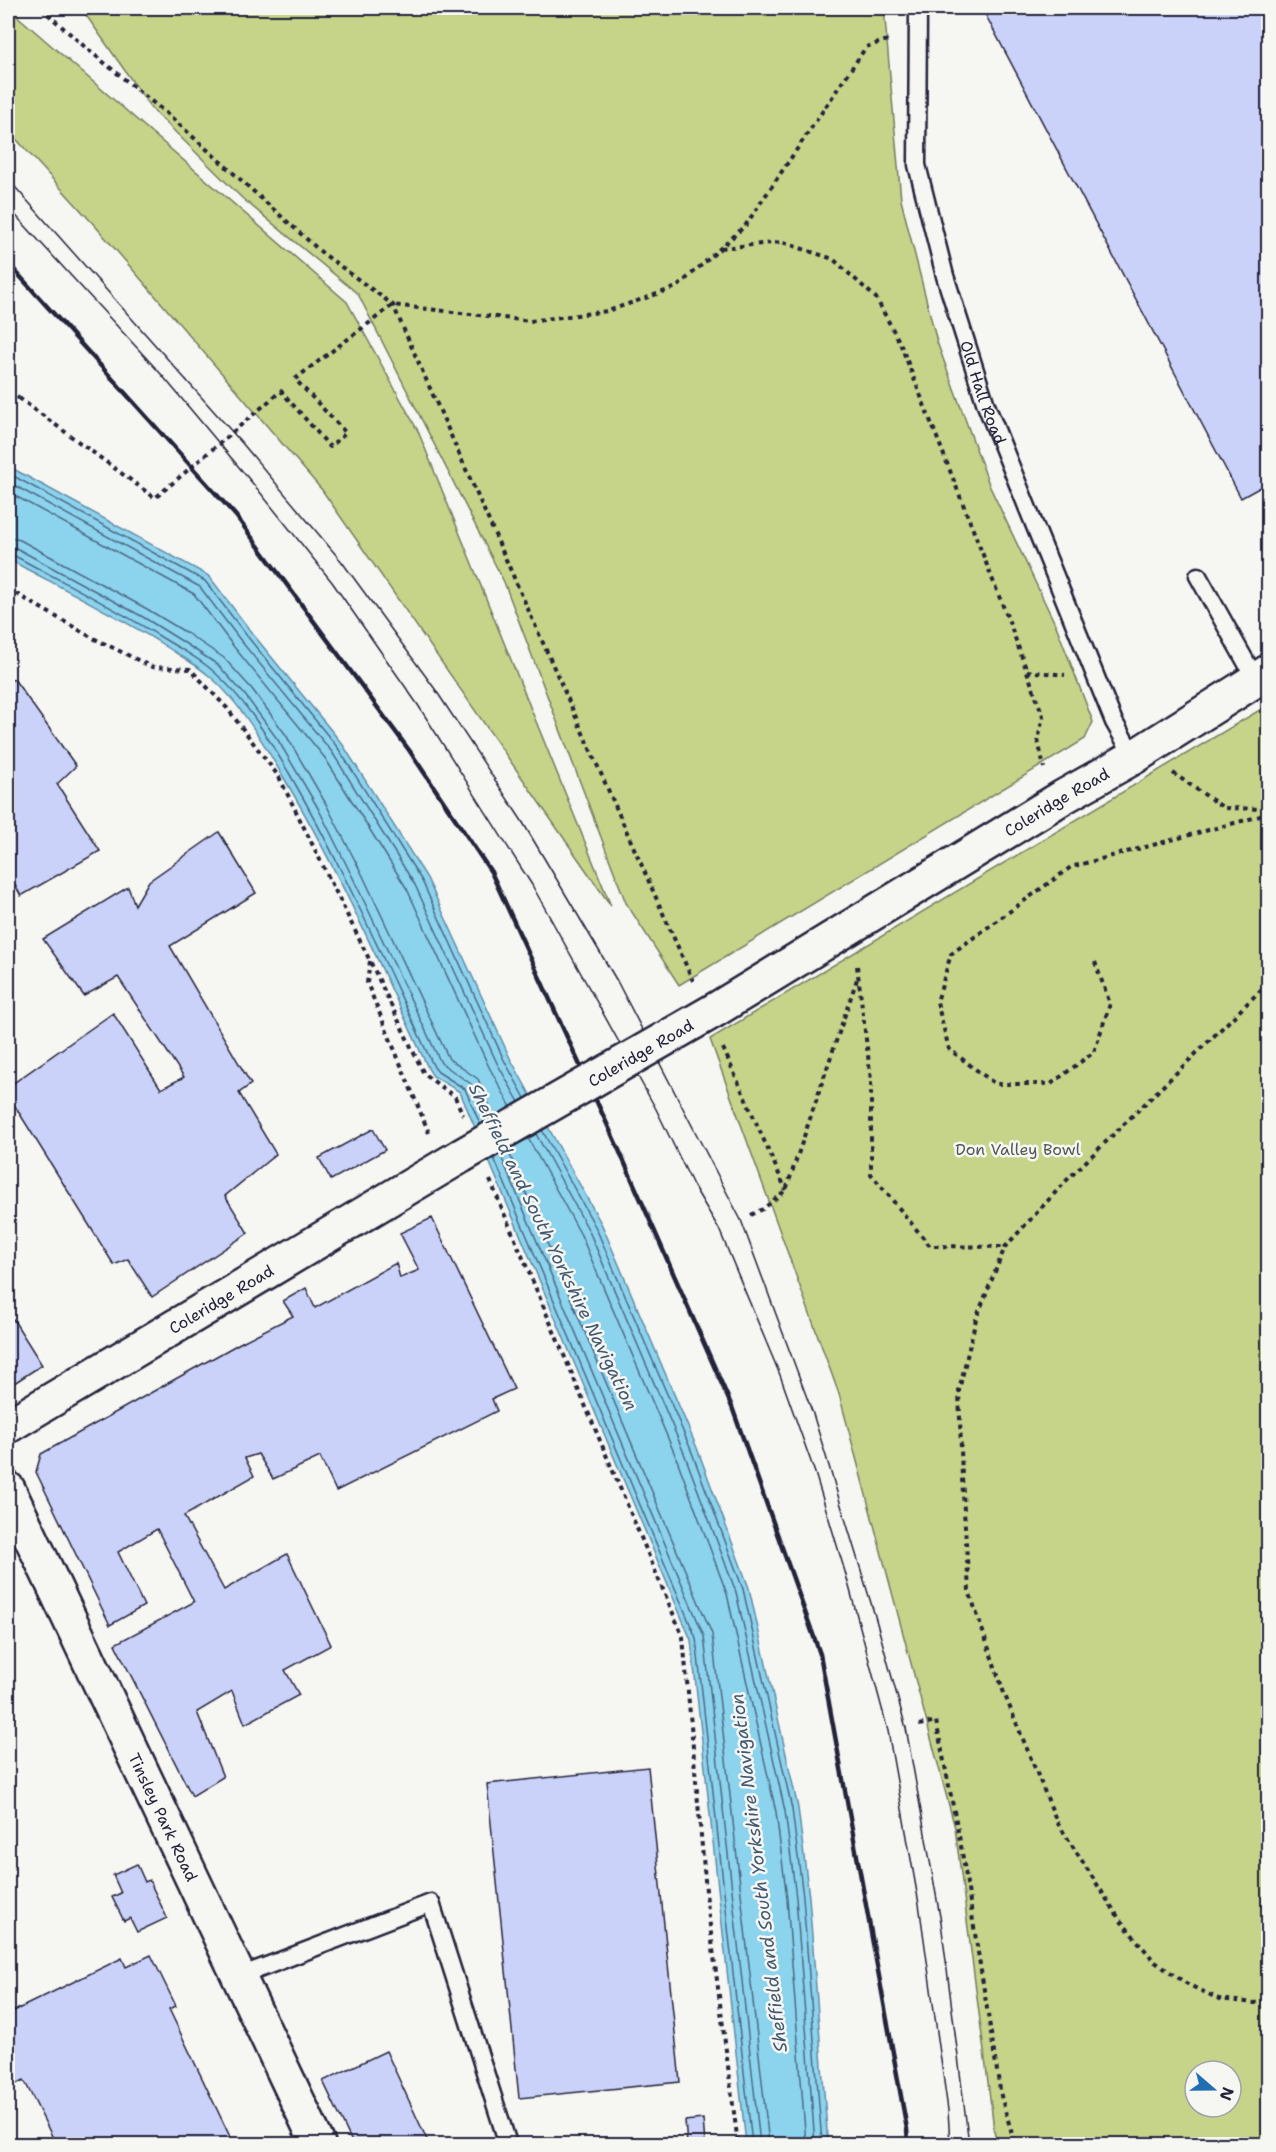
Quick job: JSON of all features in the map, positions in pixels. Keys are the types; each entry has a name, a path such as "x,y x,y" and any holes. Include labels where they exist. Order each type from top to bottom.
{"street":[{"name":"Coleridge Road","path":"8,1426 452,1161 715,1011 1063,797 1134,757 1262,676"},
{"name":"Tinsley Park Road","path":"8,1489 318,2145"}],"lane":[{"name":"Old Hall Road","path":"918,8 917,165 945,276 986,405 1114,722 1134,757"},
{"path":"1198,576 1262,676"},
{"path":"238,1977 432,1904 508,2145"}],"path":[{"path":"41,8 172,118 321,252 393,305 530,321 608,311 678,287 745,226 866,46 893,38 919,37"},
{"path":"721,248 782,242 833,259 876,298 900,343 1010,624 1043,716 1038,740 1043,765 1063,797"},
{"path":"8,394 19,398 155,498 281,391 330,447 346,433 295,379 393,305"},
{"path":"393,305 693,982"},
{"path":"8,589 91,637 152,667 190,669 227,708 279,777 424,1074 455,1097 464,1119"},
{"path":"1134,757 1172,772 1224,808 1269,812"},
{"path":"1095,962 1110,1004 1094,1052 1051,1084 995,1084 949,1049 937,1002 951,954 1071,867 1269,812"},
{"path":"852,926 871,1080 871,1174 930,1246 1005,1247"},
{"path":"370,961 367,983 452,1161"},
{"path":"752,1215 786,1190 858,976"},
{"path":"1269,983 1066,1181 1005,1247 976,1319 959,1390 969,1591 1004,1693 1057,1822 1120,1920 1155,1962 1189,1985 1219,1999 1255,2003 1269,1999"},
{"path":"722,1048 786,1190"},
{"path":"488,1174 683,1637 707,1902 738,2145"},
{"path":"919,1725 936,1721 961,1846 1001,2096 1015,2145"}],"green space":[{"path":"8,8 347,302 418,431 611,906 322,490 97,228 8,130"},
{"path":"81,8 884,8 901,200 937,342 990,487 1057,628 1093,722 1085,739 679,985 626,903 504,582 358,294 243,199 151,108"},
{"name":"Don Valley Bowl","path":"1268,705 1268,2144 996,2144 955,1828 839,1394 710,1039"}],"water":[{"name":"Sheffield and South Yorkshire Navigation","path":"8,466 209,576 343,745 427,878 510,1058 602,1225 697,1448 749,1588 798,1808 809,1897 828,2144 746,2144 691,1640 460,1092 433,1076 429,1070 322,845 266,748 229,695 202,670 159,642 8,559"}],"building":[{"path":"982,8 1268,8 1268,483 1241,498"},
{"path":"14,679 76,766 57,784 100,851 21,896 15,885 8,890 8,682"},
{"path":"219,832 256,893 170,946 251,1084 239,1093 276,1154 225,1196 248,1233 152,1297 128,1259 114,1265 8,1095 8,1087 113,1013 161,1089 184,1077 118,977 84,996 43,939 128,887 135,905 149,881"},
{"path":"373,1129 385,1150 331,1180 319,1158"},
{"path":"432,1218 514,1389 492,1399 497,1411 336,1491 320,1457 273,1479 258,1454 245,1458 254,1476 184,1516 224,1590 287,1554 331,1645 285,1670 299,1695 245,1724 232,1691 197,1712 223,1777 192,1796 115,1644 194,1602 157,1529 118,1552 144,1606 110,1625 36,1472 41,1454 293,1316 283,1301 306,1288 315,1308 396,1263 400,1278 419,1270 400,1233"},
{"path":"13,1319 42,1365 8,1387 8,1322"},
{"path":"648,1767 680,2082 519,2098 487,1784"},
{"path":"137,1864 145,1882 149,1880 167,1918 137,1932 130,1918 124,1921 112,1897 121,1893 113,1875"},
{"path":"151,1955 176,2006 169,2009 233,2143 56,2144 24,2080 14,2085 8,2072 8,2008 11,2006 14,2011 122,1958 126,1967"},
{"path":"386,2051 429,2144 353,2144 323,2081"},
{"path":"703,2119 705,2144 687,2144 685,2121"}],"tram line":[{"path":"8,179 242,443 342,562 435,689 522,821 617,981 741,1220 813,1414 875,1616 906,1728 941,1922 969,2144"},
{"path":"8,207 161,374 259,491 332,582 418,705 532,885 656,1109 693,1185 719,1229 780,1375 815,1473 846,1575 888,1731 919,1904 948,2110 950,2144"}],"railway":[{"path":"8,263 236,516 409,750 491,872 619,1150 732,1407 820,1654 908,2144"}]}
